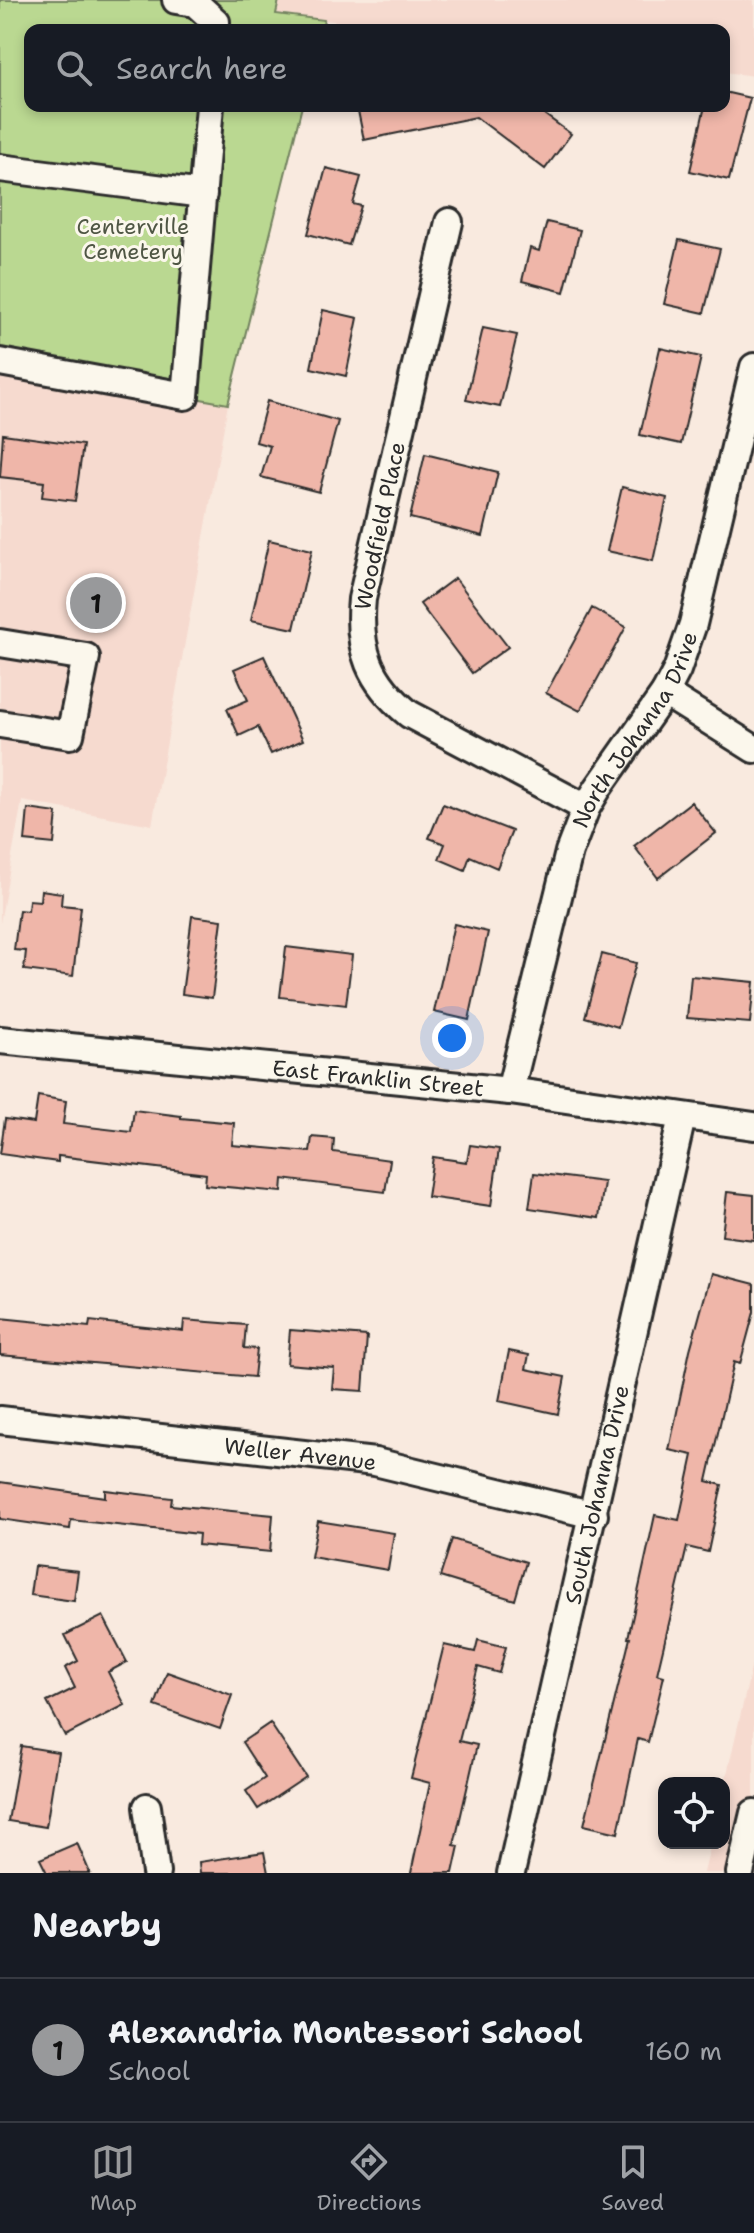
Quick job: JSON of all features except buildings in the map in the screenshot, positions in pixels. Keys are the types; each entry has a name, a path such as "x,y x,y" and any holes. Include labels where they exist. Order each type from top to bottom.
{"street":[{"path":"176,0 195,3 216,24"},
{"path":"0,362 185,396 210,112"},
{"path":"0,168 203,194"},
{"name":"Woodfield Place","path":"449,222 362,599 362,641 377,682 409,714 586,808"},
{"name":"North Johanna Drive","path":"510,1091 569,852 586,808 665,693 677,670 704,588 754,367"},
{"path":"0,643 86,657 70,735 0,724"},
{"path":"665,693 754,749"},
{"name":"East Franklin Street","path":"0,1040 510,1091 754,1126"},
{"name":"South Johanna Drive","path":"511,1873 682,1117"},
{"name":"Weller Avenue","path":"0,1420 375,1462 594,1515"},
{"path":"147,1807 156,1873"},
{"path":"740,1873 753,1818"}],"shaded area":[{"path":"175,0 754,0 754,76 730,73 730,24 356,24"},
{"path":"0,362 228,404 152,825 22,801 0,923"},
{"path":"754,1656 754,1873 704,1873 710,1849 730,1849 730,1777 726,1777"}],"green space":[{"name":"Centerville Cemetery","path":"0,0 279,0 276,14 324,20 323,24 24,24 24,112 301,112 228,404 0,362"}],"place":[{"name":"Alexandria Montessori School","path":"96,603"}]}
